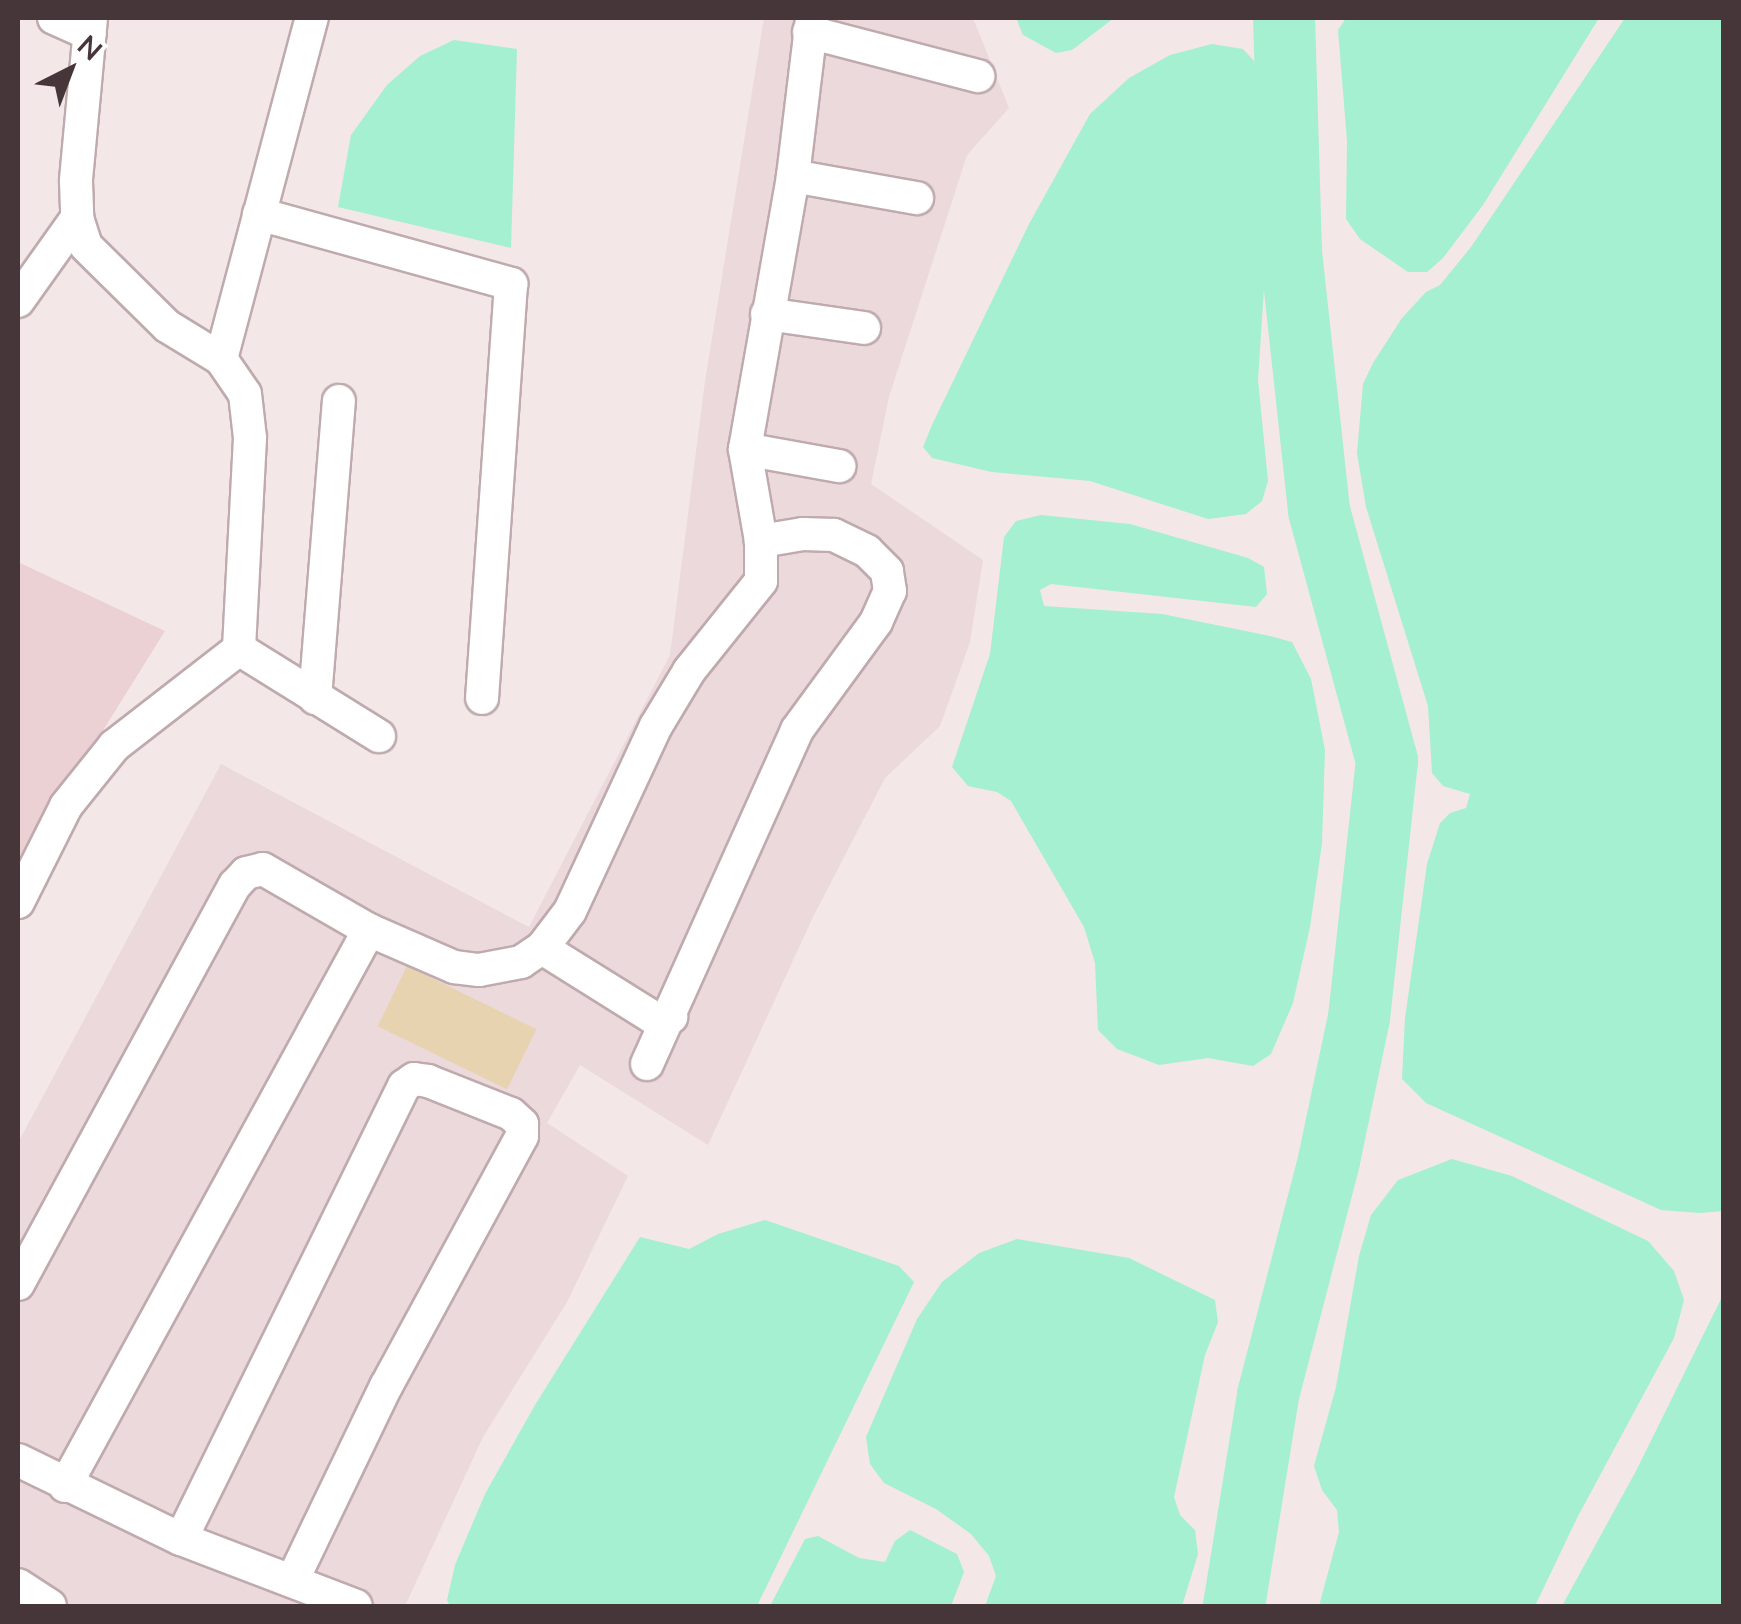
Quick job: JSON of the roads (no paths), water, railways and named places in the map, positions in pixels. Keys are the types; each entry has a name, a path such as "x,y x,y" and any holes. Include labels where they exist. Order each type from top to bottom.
{"street":[{"path":"18,902 66,806 114,746 238,649 250,438 245,394 221,358 167,326 112,276 86,246 77,218 91,26 54,18"},
{"path":"221,358 312,18"},
{"path":"18,1284 235,885 246,873 263,869 369,930 454,967 502,969 542,948 570,911 673,698 760,581 762,541 745,449 793,176 810,25 978,76"},
{"path":"793,176 917,198"},
{"path":"259,214 512,284 482,698"},
{"path":"18,301 77,218"},
{"path":"767,314 864,328"},
{"path":"315,698 338,401"},
{"path":"745,449 839,466"},
{"path":"647,1064 797,730 876,622 890,591 887,571 868,551 834,535 803,534 762,541"},
{"path":"238,649 379,736"},
{"path":"65,1486 369,930"},
{"path":"542,948 659,1021 670,1017"},
{"path":"181,1539 404,1086 414,1078 428,1081 511,1114 522,1124 522,1136 386,1386 292,1579"},
{"path":"18,1460 181,1539 356,1606"},
{"path":"18,1585 50,1606"}],"waterway":[{"path":"1234,1606 1268,1395 1329,1160 1359,1018 1387,761 1319,510 1291,252 1284,18"}]}
